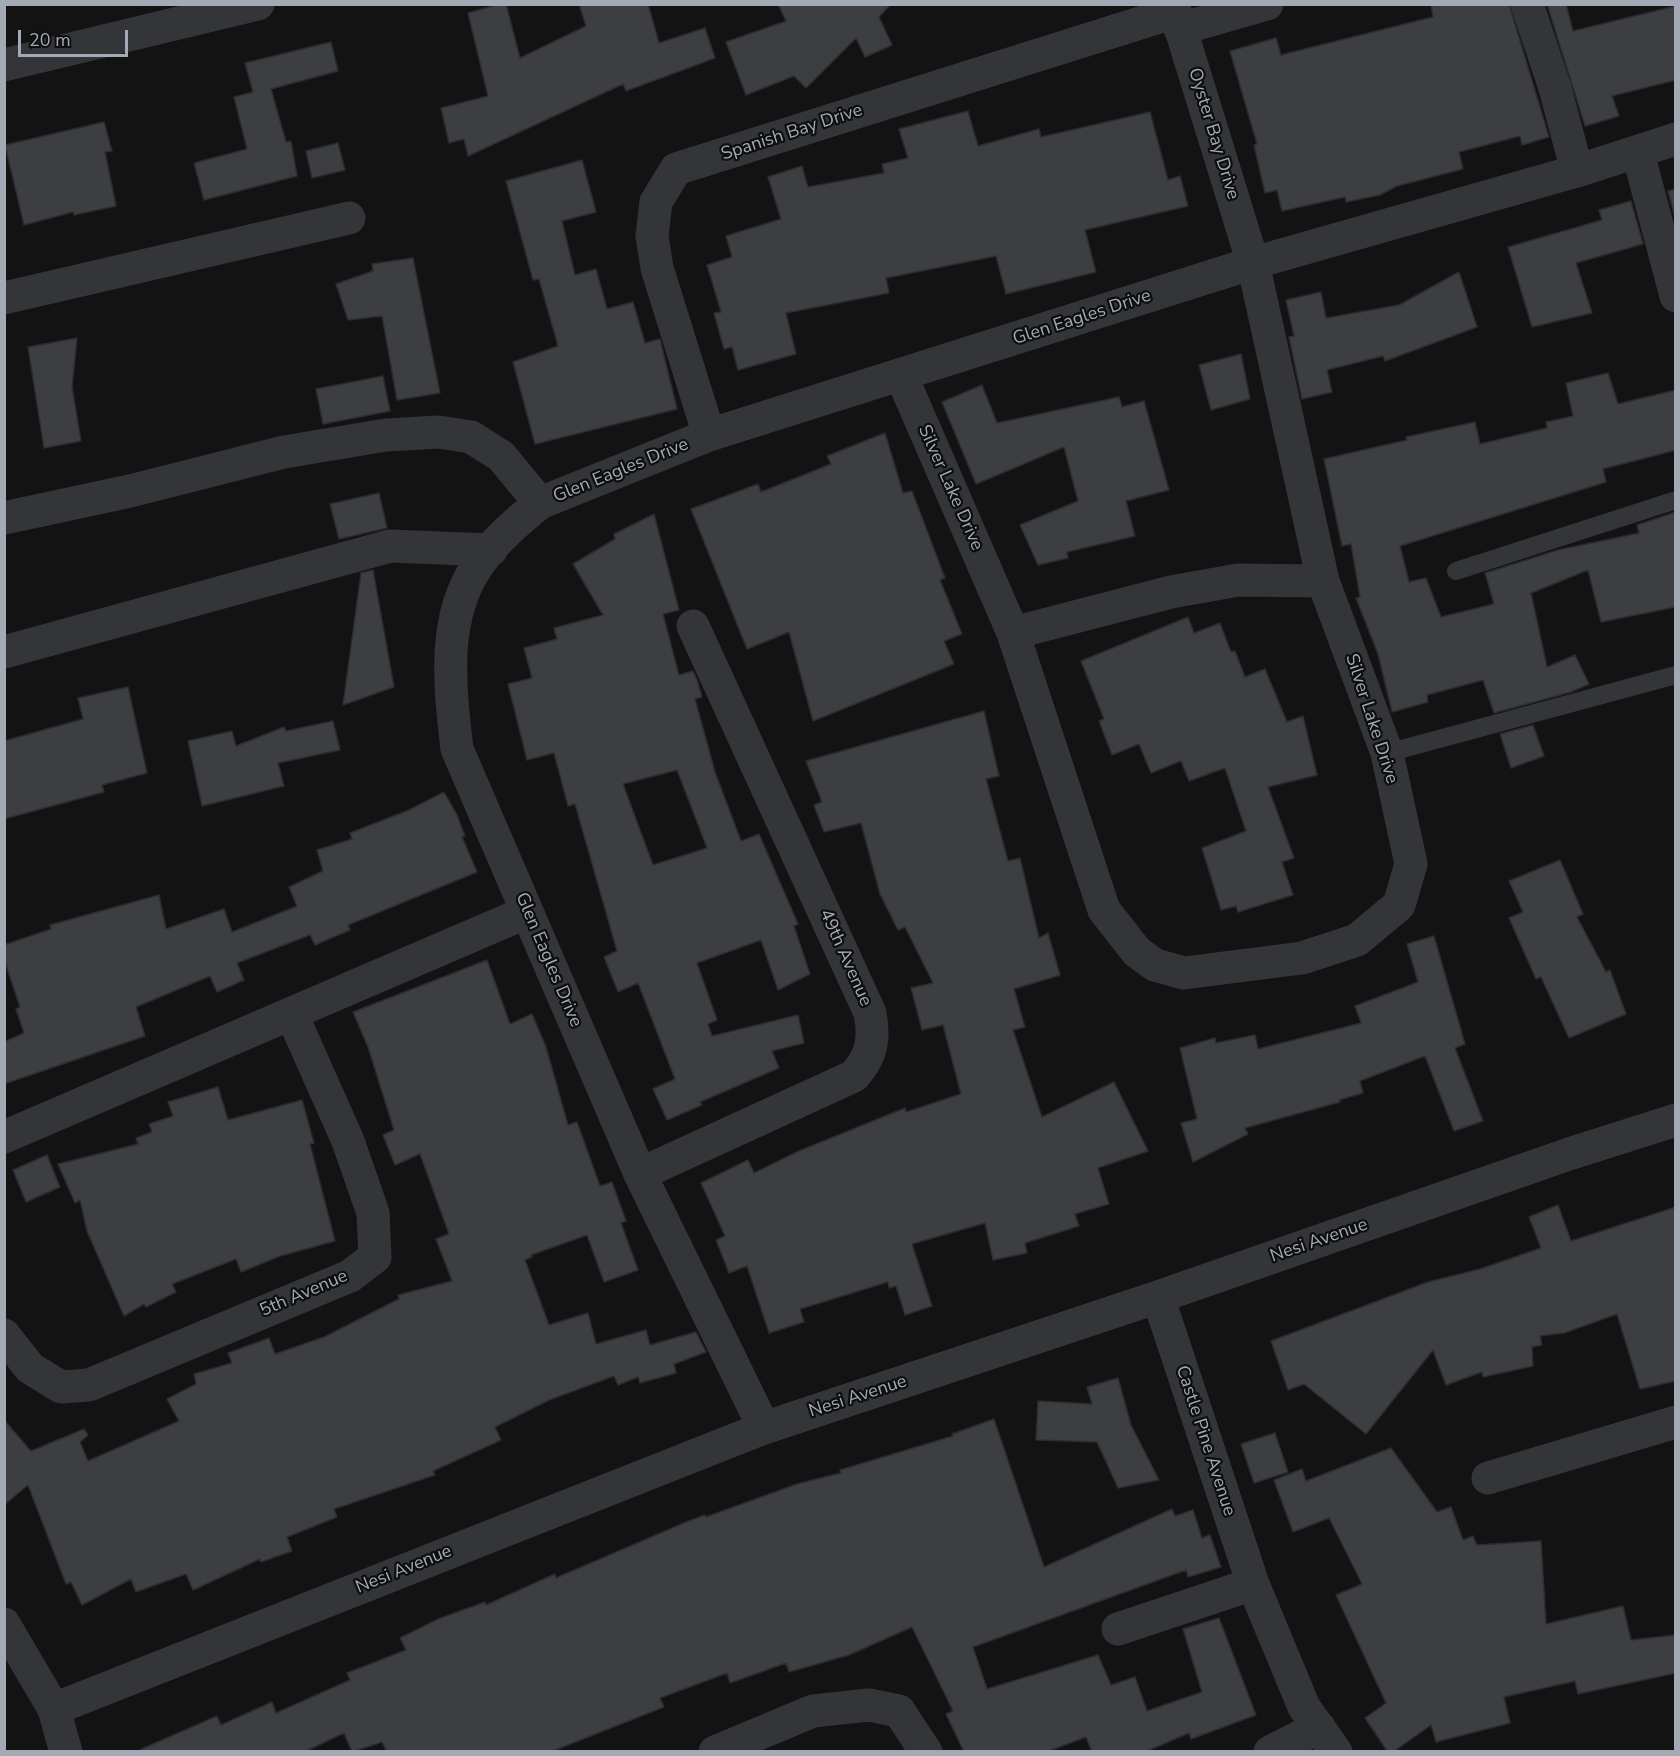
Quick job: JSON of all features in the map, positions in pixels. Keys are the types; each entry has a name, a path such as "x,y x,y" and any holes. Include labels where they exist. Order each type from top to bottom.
{"street":[{"path":"4,65 258,4"},
{"path":"1176,15 1267,4"},
{"path":"1527,4 1555,88 1577,171"},
{"name":"Oyster Bay Drive","path":"1176,15 1253,263 1323,581"},
{"name":"Spanish Bay Drive","path":"709,435 657,268 652,236 656,202 676,169 1176,15"},
{"name":"Glen Eagles Drive","path":"764,1428 640,1174 457,749 449,685 455,615 477,565 517,522 540,503 709,435 1253,263 1577,171 1676,139"},
{"path":"1638,153 1676,296"},
{"path":"4,298 349,218"},
{"name":"Silver Lake Drive","path":"901,375 1013,633 1104,910 1137,952 1155,965 1184,973 1302,958 1357,940 1399,905 1411,864 1387,753 1323,581"},
{"path":"4,518 130,491 284,452 386,435 439,432 471,437 501,456 540,503"},
{"path":"4,652 390,546 491,550"},
{"path":"1013,633 1171,592 1238,580 1323,581"},
{"name":"49th Avenue","path":"640,1174 854,1076 869,1055 874,1034 870,1013 693,626"},
{"path":"4,1137 527,912"},
{"name":"5th Avenue","path":"4,1335 30,1368 61,1387 89,1385 350,1276 375,1257 373,1213 355,1162 292,1015"},
{"name":"Nesi Avenue","path":"54,1709 764,1428 1158,1297 1569,1154 1676,1120"},
{"name":"Castle Pine Avenue","path":"1158,1297 1253,1584 1304,1707 1327,1739 1270,1752"},
{"path":"1488,1478 1676,1422"},
{"path":"1118,1629 1253,1584"},
{"path":"4,1624 54,1709 66,1752"},
{"path":"715,1752 813,1711 869,1705 899,1712 926,1752"}],"lane":[{"path":"1456,571 1676,500"},
{"path":"1387,753 1676,675"}],"building":[{"path":"506,4 520,58 586,26 579,4 648,4 659,43 705,28 715,58 626,91 623,84 468,156 464,139 449,143 441,108 488,96 468,13"},
{"path":"778,4 891,4 879,17 892,45 865,57 856,38 806,88 794,76 746,95 726,42 786,21"},
{"path":"1431,4 1509,4 1549,137 1522,145 1520,136 1459,152 1463,169 1397,186 1380,195 1346,202 1345,197 1282,211 1277,190 1265,193 1254,145 1257,144 1230,51 1276,38 1281,55 1433,17"},
{"path":"1547,4 1566,4 1573,31 1676,6 1676,80 1612,96 1619,116 1585,126"},
{"path":"331,42 338,71 271,89 286,142 291,141 297,176 204,200 194,163 247,149 234,97 253,92 245,63"},
{"path":"968,111 978,146 1039,129 1041,137 1150,112 1168,180 1180,176 1188,206 1085,230 1096,272 1006,294 996,256 886,278 889,293 786,313 796,354 738,370 732,347 724,349 714,313 721,312 707,265 732,257 726,236 781,219 768,177 802,166 808,187 884,173 882,164 908,158 899,129"},
{"path":"104,122 112,151 105,152 116,206 74,215 73,212 24,225 5,145"},
{"path":"338,143 345,170 312,178 306,151"},
{"path":"582,160 596,212 562,221 575,275 596,269 607,309 633,302 645,343 660,339 677,409 535,444 513,362 558,346 539,279 533,280 506,181"},
{"path":"1676,189 1676,221 1668,191"},
{"path":"1631,201 1643,244 1576,263 1592,313 1532,327 1508,247 1602,220 1599,210"},
{"path":"413,258 440,393 397,400 382,316 348,320 336,284 373,271 372,264"},
{"path":"1459,272 1477,327 1385,361 1383,356 1327,370 1332,392 1302,399 1289,337 1294,336 1286,300 1321,292 1326,318 1399,305"},
{"path":"77,338 72,387 81,441 44,448 28,347"},
{"path":"1241,354 1250,399 1211,410 1199,365"},
{"path":"1608,373 1618,404 1676,390 1676,450 1603,469 1606,482 1400,546 1409,582 1426,578 1441,617 1494,604 1485,573 1558,550 1639,533 1637,525 1676,512 1676,607 1601,622 1588,570 1531,593 1547,667 1575,655 1589,684 1571,692 1494,713 1483,680 1427,695 1428,702 1392,712 1378,654 1356,598 1360,597 1351,544 1342,546 1324,459 1407,440 1406,437 1475,422 1480,444 1547,428 1546,422 1573,416 1566,383"},
{"path":"383,376 390,411 323,424 316,389"},
{"path":"982,385 997,423 1119,397 1122,407 1144,401 1169,490 1126,501 1135,536 1067,552 1068,558 1038,565 1020,525 1078,501 1064,447 976,484 942,402"},
{"path":"885,433 903,493 912,491 945,578 940,580 962,634 944,641 954,664 813,721 789,632 747,649 691,509 758,484 761,492 831,464 827,456"},
{"path":"379,493 387,528 339,539 330,504"},
{"path":"654,514 679,610 663,614 679,675 693,671 697,680 702,697 695,699 715,772 741,841 759,834 798,924 794,926 810,974 778,990 761,940 697,963 717,1020 708,1024 712,1036 798,1015 804,1043 772,1051 779,1068 700,1102 702,1105 667,1120 653,1089 675,1079 638,983 618,992 604,957 617,951 575,804 568,806 554,753 527,760 508,684 532,678 524,648 557,639 554,628 603,615 573,564 615,539 614,534","holes":["677,770 707,848 653,865 623,784"]},
{"path":"373,570 394,687 343,705 361,573"},
{"path":"1188,617 1194,633 1220,623 1231,652 1235,651 1245,677 1265,669 1287,722 1303,716 1317,775 1268,787 1294,858 1282,862 1293,895 1238,912 1236,906 1221,910 1202,848 1246,831 1225,768 1189,781 1181,761 1151,773 1139,744 1112,755 1099,721 1104,719 1081,661"},
{"path":"128,687 147,773 102,785 104,792 4,819 4,741 83,719 78,698"},
{"path":"984,711 999,776 986,779 1008,861 1020,858 1039,938 1048,933 1060,975 1014,989 1025,1027 1013,1030 1042,1117 1114,1082 1148,1151 1098,1168 1109,1204 1075,1214 1079,1226 1025,1243 1027,1253 993,1260 985,1223 912,1244 932,1306 905,1315 896,1286 889,1288 888,1282 800,1309 804,1322 769,1333 747,1266 729,1273 716,1240 725,1236 701,1183 748,1160 754,1173 799,1151 905,1108 906,1112 961,1094 943,1025 922,1030 911,988 933,983 905,927 898,930 880,894 861,823 824,832 814,805 822,802 806,761"},
{"path":"333,721 340,750 278,763 284,786 202,806 188,741 232,731 236,746 284,727 286,731"},
{"path":"1533,725 1544,756 1511,768 1500,734"},
{"path":"444,792 457,815 465,836 462,837 477,872 348,925 350,930 315,945 310,935 237,963 244,980 217,992 210,976 136,1007 145,1036 4,1084 4,1042 24,1033 16,1009 20,1007 4,959 4,945 51,929 50,925 159,895 166,929 224,909 232,932 297,906 289,887 323,871 317,850 352,839 350,833 409,810"},
{"path":"1560,860 1583,914 1577,917 1606,972 1610,970 1626,1014 1569,1038 1541,977 1536,979 1509,918 1523,912 1509,881"},
{"path":"1434,936 1465,1044 1455,1048 1483,1121 1454,1131 1425,1056 1360,1081 1363,1093 1339,1100 1340,1102 1245,1128 1248,1134 1193,1162 1181,1123 1197,1119 1180,1048 1215,1038 1216,1043 1255,1035 1258,1049 1361,1023 1355,1006 1418,982 1407,944"},
{"path":"487,960 510,1024 532,1014 546,1047 568,1125 577,1122 600,1186 612,1182 626,1221 621,1223 638,1270 604,1282 587,1235 531,1255 532,1257 525,1260 549,1325 588,1313 596,1344 646,1330 650,1345 696,1332 706,1352 674,1364 676,1373 640,1383 638,1377 618,1385 614,1376 549,1400 495,1427 501,1440 433,1471 435,1475 334,1509 337,1517 287,1537 292,1551 261,1562 260,1559 193,1590 186,1574 136,1592 131,1579 82,1605 71,1582 66,1584 28,1485 4,1505 4,1420 31,1451 84,1429 88,1435 80,1442 88,1461 179,1421 167,1399 196,1384 194,1374 232,1363 228,1353 269,1338 275,1354 324,1337 399,1299 398,1295 452,1281 436,1239 449,1234 420,1154 395,1165 383,1135 394,1130 368,1047 353,1012"},
{"path":"218,1087 228,1120 302,1100 314,1143 310,1144 335,1241 280,1256 241,1272 236,1259 172,1284 176,1292 146,1307 144,1304 124,1316 87,1231 80,1200 75,1203 58,1164 138,1144 136,1138 152,1132 149,1124 173,1116 168,1102"},
{"path":"47,1155 60,1187 26,1202 13,1170"},
{"path":"1558,1205 1571,1241 1676,1207 1676,1381 1640,1389 1617,1314 1564,1333 1540,1336 1542,1345 1532,1347 1533,1366 1483,1377 1482,1372 1446,1385 1433,1350 1366,1434 1304,1384 1288,1390 1271,1341 1428,1282 1480,1269 1541,1248 1529,1217"},
{"path":"1118,1378 1131,1425 1159,1480 1118,1488 1097,1442 1036,1440 1038,1401 1092,1404 1087,1387"},
{"path":"994,1419 1044,1567 1172,1509 1175,1516 1193,1510 1202,1538 1210,1535 1221,1567 1188,1577 1186,1570 973,1647 987,1689 1098,1655 1111,1685 1135,1677 1147,1711 1202,1692 1183,1629 1219,1618 1256,1715 1191,1739 1189,1733 1145,1752 1092,1752 1086,1737 1046,1752 964,1752 946,1714 953,1711 912,1627 849,1655 789,1672 786,1663 730,1683 727,1673 660,1698 664,1707 550,1752 387,1752 382,1742 352,1752 344,1733 304,1752 135,1752 217,1716 221,1725 272,1702 276,1713 350,1680 347,1673 406,1650 400,1638 438,1619 485,1602 486,1605 555,1574 556,1578 686,1522 797,1484 841,1473 840,1470 953,1436 952,1434"},
{"path":"1275,1433 1288,1472 1254,1483 1241,1444"},
{"path":"1391,1448 1437,1512 1451,1507 1463,1540 1473,1536 1477,1545 1541,1541 1546,1624 1623,1606 1631,1640 1676,1635 1676,1673 1578,1694 1575,1681 1504,1697 1510,1723 1436,1742 1431,1725 1393,1752 1388,1752 1365,1718 1386,1703 1336,1595 1362,1584 1329,1518 1293,1532 1274,1480 1302,1469 1306,1481"}]}
